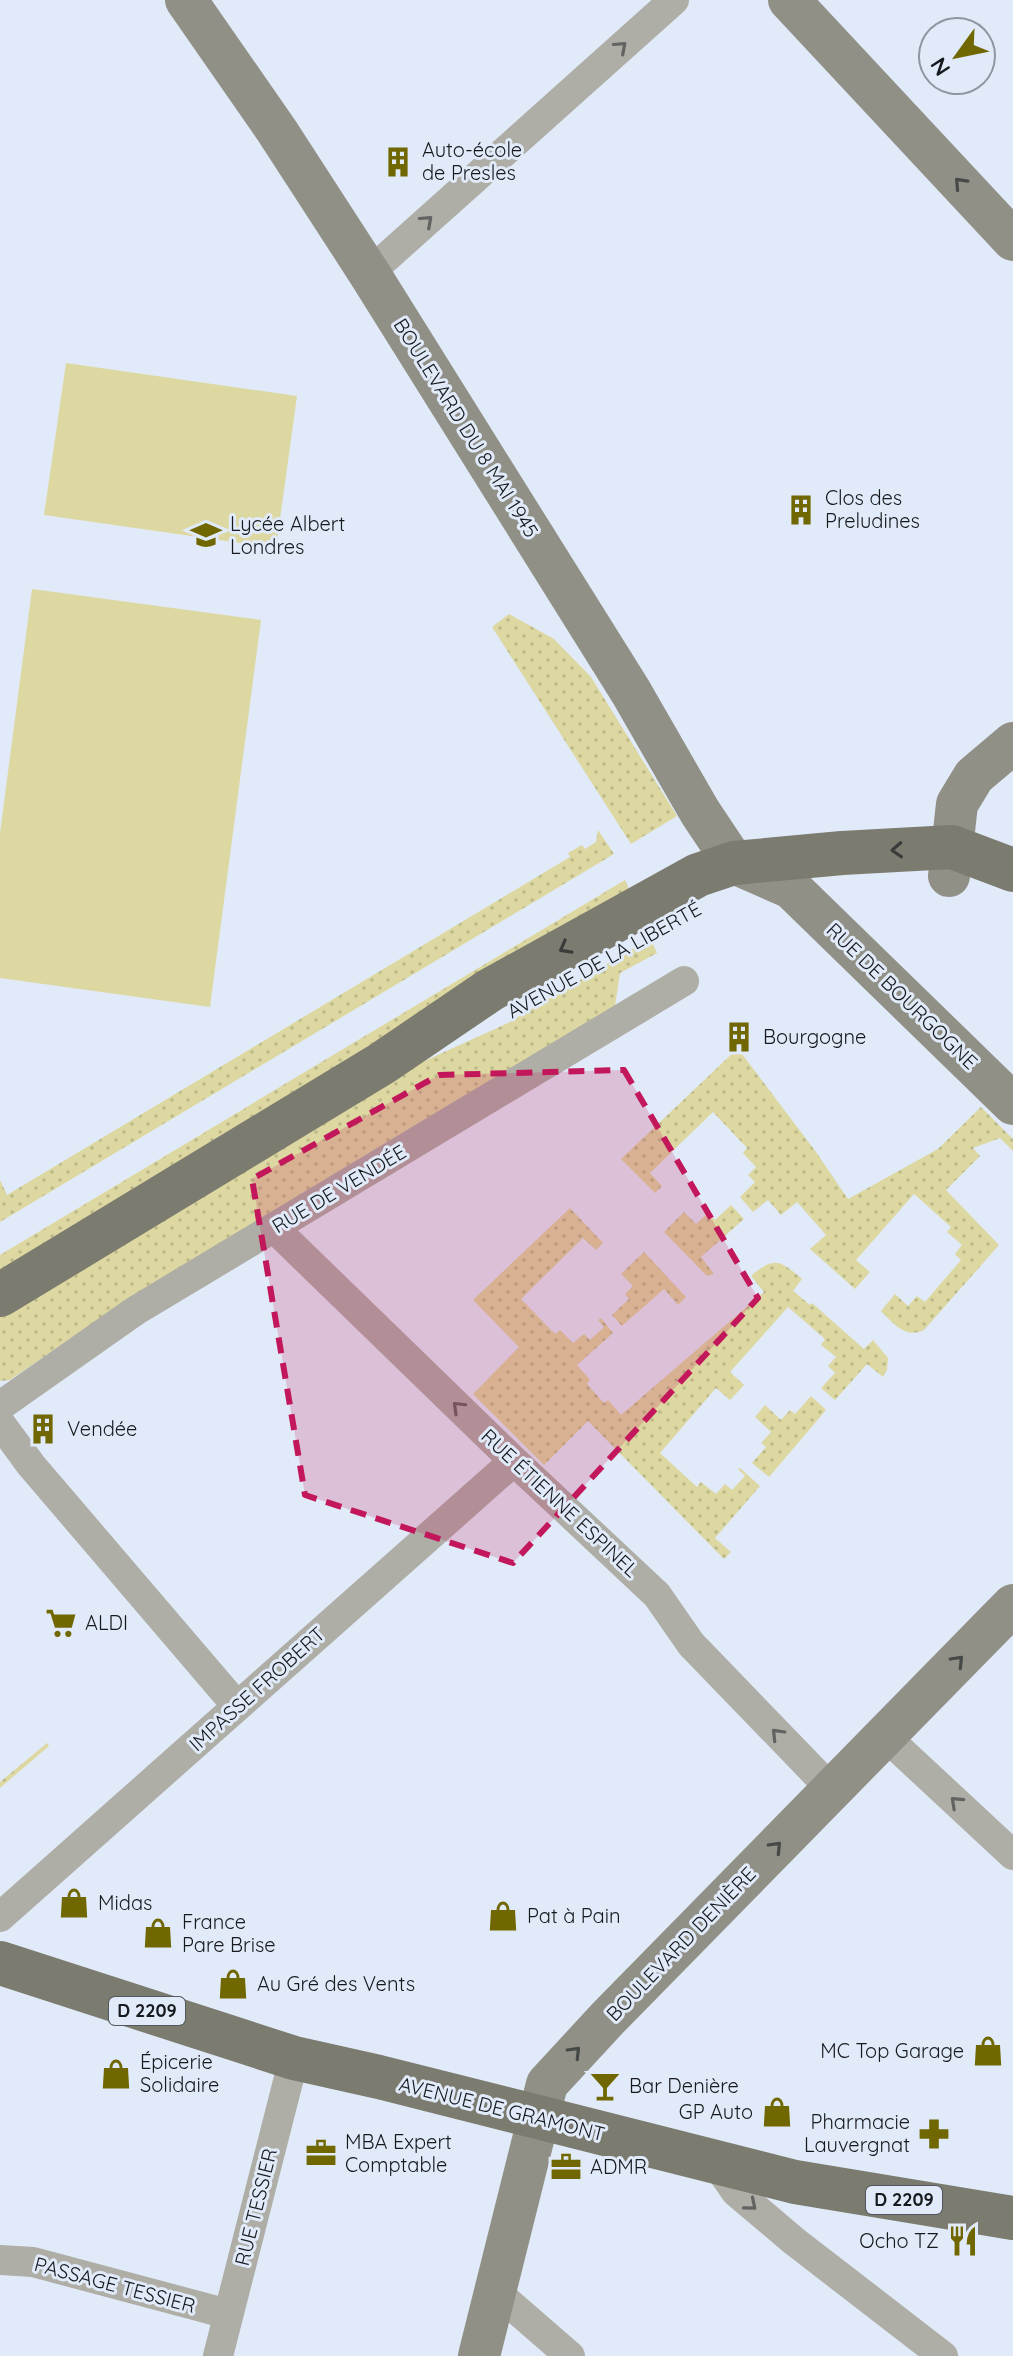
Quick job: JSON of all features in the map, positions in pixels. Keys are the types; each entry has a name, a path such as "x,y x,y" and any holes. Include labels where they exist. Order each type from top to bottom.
{"main road":[{"name":"AVENUE DE LA LIBERTÉ","path":"728,880 842,853 950,861"},
{"name":"AVENUE DE LA LIBERTÉ","path":"0,1295 381,1064 490,990 687,880 728,880 791,888 950,861"},
{"path":"950,861 1013,870"},
{"name":"AVENUE DE GRAMONT","path":"0,1963 294,2058 795,2182 1013,2218"}],"street":[{"name":"BOULEVARD DU 8 MAI 1945","path":"186,0 269,119 369,273 631,692 700,812 728,880"},
{"path":"369,273 674,0"},
{"path":"800,4 1013,240"},
{"path":"950,861 957,804 974,776 1013,743"},
{"name":"RUE DE BOURGOGNE","path":"791,888 1013,1104"},
{"name":"RUE DE VENDÉE","path":"0,1406 135,1311 684,981"},
{"name":"RUE ÉTIENNE ESPINEL","path":"274,1228 657,1595 691,1644 832,1790"},
{"path":"0,1423 31,1465 237,1706"},
{"name":"IMPASSE FROBERT","path":"0,1917 514,1461"},
{"name":"BOULEVARD DENIÈRE","path":"479,2356 547,2084 1013,1605"},
{"path":"885,1736 1013,1855"},
{"name":"RUE TESSIER","path":"218,2356 294,2058"},
{"path":"715,2162 736,2192 943,2356"},
{"path":"794,2241 792,2204 795,2182"},
{"name":"PASSAGE TESSIER","path":"0,2260 33,2262 228,2314"},
{"path":"495,2291 570,2356"}],"highlighted area":[{"path":"624,1070 758,1298 513,1563 305,1495 252,1179 439,1075"}],"shaded area":[{"path":"66,363 297,396 276,548 44,515"},
{"path":"32,589 261,620 210,1007 0,978 0,833"},
{"path":"509,614 554,639 591,677 677,816 631,844 492,627"},
{"path":"598,830 614,854 0,1222 0,1180 7,1195 570,857 568,853 582,845 585,849 596,842"},
{"path":"625,880 633,898 0,1277 0,1255"},
{"path":"650,938 657,953 620,973 615,1006 121,1304 10,1380 0,1381 0,1312 396,1074 508,1023"},
{"path":"736,1050 816,1152 848,1199 938,1149 981,1107 1013,1139 1013,1151 1000,1138 973,1148 980,1156 946,1190 999,1245 924,1330 905,1331 881,1311 895,1294 908,1306 917,1296 925,1302 961,1260 955,1254 962,1245 947,1232 951,1227 914,1194 856,1260 870,1272 855,1289 810,1249 826,1235 797,1202 781,1215 768,1200 753,1212 740,1197 755,1182 748,1175 756,1167 743,1153 747,1148 713,1112 650,1173 662,1186 655,1193 621,1159"},
{"path":"731,1205 744,1219 701,1257 714,1274 707,1276 664,1232 684,1212 696,1224 708,1213 715,1220"},
{"path":"570,1208 603,1243 596,1250 583,1238 521,1299 555,1334 560,1330 573,1343 584,1334 590,1340 604,1327 598,1320 601,1318 613,1333 577,1365 590,1380 587,1384 604,1403 608,1400 621,1415 764,1292 751,1276 771,1263 782,1264 802,1279 793,1291 810,1305 812,1303 864,1349 873,1340 888,1358 883,1377 867,1364 835,1400 821,1388 835,1373 828,1366 836,1357 821,1345 825,1339 788,1307 730,1372 744,1385 730,1400 716,1388 660,1453 697,1487 701,1482 716,1494 725,1484 732,1490 745,1476 740,1468 760,1486 715,1538 731,1552 724,1559 588,1421 544,1465 473,1394 519,1347 473,1300"},
{"path":"644,1252 686,1297 678,1305 664,1289 622,1326 612,1315 629,1299 625,1294 633,1286 621,1274"},
{"path":"811,1396 826,1410 769,1477 752,1463 766,1447 761,1443 771,1432 755,1417 765,1405 781,1420 790,1410 795,1414"},
{"path":"47,1743 49,1746 0,1788 0,1782"}],"place":[{"name":"Auto-école de Presles","path":"398,162"},
{"name":"Clos des Preludines","path":"801,510"},
{"name":"Lycée Albert Londres","path":"206,535"},
{"name":"Bourgogne","path":"739,1037"},
{"name":"Vendée","path":"43,1429"},
{"name":"ALDI","path":"61,1623"},
{"name":"Midas","path":"74,1903"},
{"name":"Pat à Pain","path":"503,1916"},
{"name":"France Pare Brise","path":"158,1933"},
{"name":"Au Gré des Vents","path":"233,1984"},
{"name":"MC Top Garage","path":"988,2051"},
{"name":"Épicerie Solidaire","path":"116,2074"},
{"name":"Bar Denière","path":"605,2086"},
{"name":"GP Auto","path":"777,2112"},
{"name":"Pharmacie Lauvergnat","path":"934,2134"},
{"name":"MBA Expert Comptable","path":"321,2153"},
{"name":"ADMR","path":"566,2167"},
{"name":"Ocho TZ","path":"963,2241"}]}
